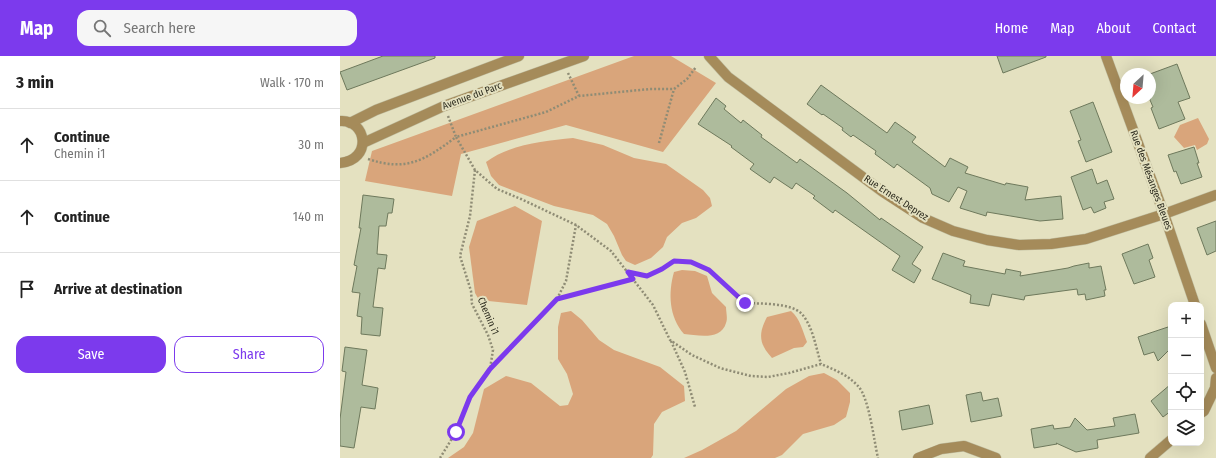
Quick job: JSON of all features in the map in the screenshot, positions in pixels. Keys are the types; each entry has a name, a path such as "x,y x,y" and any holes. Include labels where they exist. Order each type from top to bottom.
{"street":[{"name":"Avenue du Parc","path":"345,122 519,56"},
{"name":"Avenue du Parc","path":"345,122 359,131 363,143 444,106 584,56"},
{"name":"Rue Ernest Deprez","path":"709,56 728,77 883,192 923,218 953,231 987,240 1019,245 1051,244 1086,239 1216,196"},
{"name":"Rue des Mésanges Bleues","path":"1106,56 1164,214 1194,302"},
{"path":"340,163 353,160 362,149 363,143"},
{"path":"1204,333 1216,368"},
{"path":"1204,411 1215,388 1216,378"},
{"path":"1150,458 1168,443"},
{"path":"918,458 941,449 964,446 996,458"}],"path":[{"path":"358,155 384,164 406,164 430,157 456,137 546,112 579,96 650,89 674,89 687,80 696,67"},
{"path":"573,84 579,96"},
{"path":"658,144 674,89"},
{"path":"453,130 475,170 497,190 521,199 576,225 611,251 653,305 684,372 695,407"},
{"name":"Chemin i1","path":"440,458 456,432 470,397 490,369 493,350 488,335 472,304 471,291 460,256 470,216 475,170"},
{"path":"490,369 557,299 566,280 576,225"},
{"path":"628,272 647,276 674,261 691,262 709,270 745,303 780,305 791,308 802,314 810,329 821,364"},
{"path":"557,299 633,279"},
{"path":"670,340 692,355 720,368 751,376 768,377 821,364 843,374 859,387 865,398 878,458"}],"shaded area":[{"path":"634,56 671,56 716,83 663,152 566,125 461,154 452,196 365,181 372,151"},
{"path":"1198,118 1209,139 1207,144 1197,150 1195,145 1184,148 1174,137 1180,125"},
{"path":"573,138 603,145 634,158 666,164 703,190 710,198 712,206 696,218 682,223 667,237 663,247 651,258 635,265 626,261 607,224 593,215 554,206 499,185 491,176 486,162 506,151 528,144"},
{"path":"515,206 542,221 527,305 479,300 475,293 469,247 477,221"},
{"path":"682,270 695,271 707,276 712,293 726,307 727,321 723,329 714,335 702,336 684,334 675,320 671,304 672,280 674,272"},
{"path":"571,311 582,320 599,340 614,350 660,367 684,386 685,401 662,412 654,424 653,455 651,458 448,458 464,447 473,433 484,389 506,376 531,383 560,406 568,405 573,394 567,374 558,359 558,327 561,313"},
{"path":"791,311 799,321 807,342 803,347 794,348 772,358 764,348 761,339 764,323 767,317"},
{"path":"824,373 837,380 850,393 850,402 846,417 834,425 803,434 782,455 775,458 684,458 736,431 786,389 809,376"}],"building":[{"path":"383,56 435,56 435,58 347,90 340,72"},
{"path":"997,56 1046,56 1046,57 1003,73"},
{"path":"1177,64 1190,98 1178,102 1185,119 1159,129 1151,108 1153,107 1152,104 1156,104 1156,72"},
{"path":"821,85 887,133 895,122 916,137 912,142 945,167 950,158 968,167 965,173 1005,185 1006,183 1028,187 1025,200 1061,196 1063,219 1040,221 987,212 986,216 960,208 967,191 958,187 949,202 932,194 930,188 897,164 894,168 875,154 876,151 853,135 851,137 842,130 843,128 807,104"},
{"path":"716,98 726,106 724,109 741,123 743,120 762,135 761,137 797,163 800,159 847,193 880,220 881,218 923,247 912,264 921,270 914,283 892,270 900,256 835,210 833,213 813,198 815,196 796,183 792,189 774,177 770,183 750,169 754,164 731,147 732,146 698,124"},
{"path":"1093,102 1112,152 1086,162 1078,141 1081,140 1070,111"},
{"path":"1194,147 1199,163 1197,163 1202,177 1181,184 1176,171 1174,172 1168,155"},
{"path":"1092,169 1097,184 1107,180 1114,199 1104,202 1106,208 1094,213 1091,207 1083,210 1071,177"},
{"path":"363,195 394,199 392,213 388,213 386,226 379,226 377,254 387,255 385,269 378,268 373,307 383,308 380,336 361,334 362,317 357,316 360,293 352,292 357,266 354,265 361,228 359,228"},
{"path":"1216,221 1216,251 1207,255 1197,228"},
{"path":"1148,244 1153,258 1149,260 1155,277 1134,284 1122,254"},
{"path":"943,253 965,261 963,266 1005,274 1006,269 1021,272 1020,276 1089,263 1089,268 1101,266 1106,290 1104,290 1105,296 1086,300 1085,294 1078,295 1077,289 1025,296 1024,300 992,294 989,306 970,303 971,295 932,279"},
{"path":"1168,327 1168,351 1158,361 1154,352 1144,355 1138,337"},
{"path":"345,347 367,350 362,385 378,388 375,409 361,407 354,448 340,446 340,419 346,372 342,371"},
{"path":"1168,387 1168,413 1163,417 1151,401"},
{"path":"981,392 983,401 998,398 1002,416 971,422 966,395"},
{"path":"929,405 933,424 902,430 899,411"},
{"path":"1135,414 1139,433 1097,440 1098,448 1076,452 1056,443 1057,444 1034,448 1031,429 1053,425 1054,429 1070,427 1075,418 1087,430 1115,426 1113,418"}],"route":[{"path":"456,432 470,397 490,369 557,299 633,279 628,272 647,276 674,261 691,262 709,270 745,303"}]}
